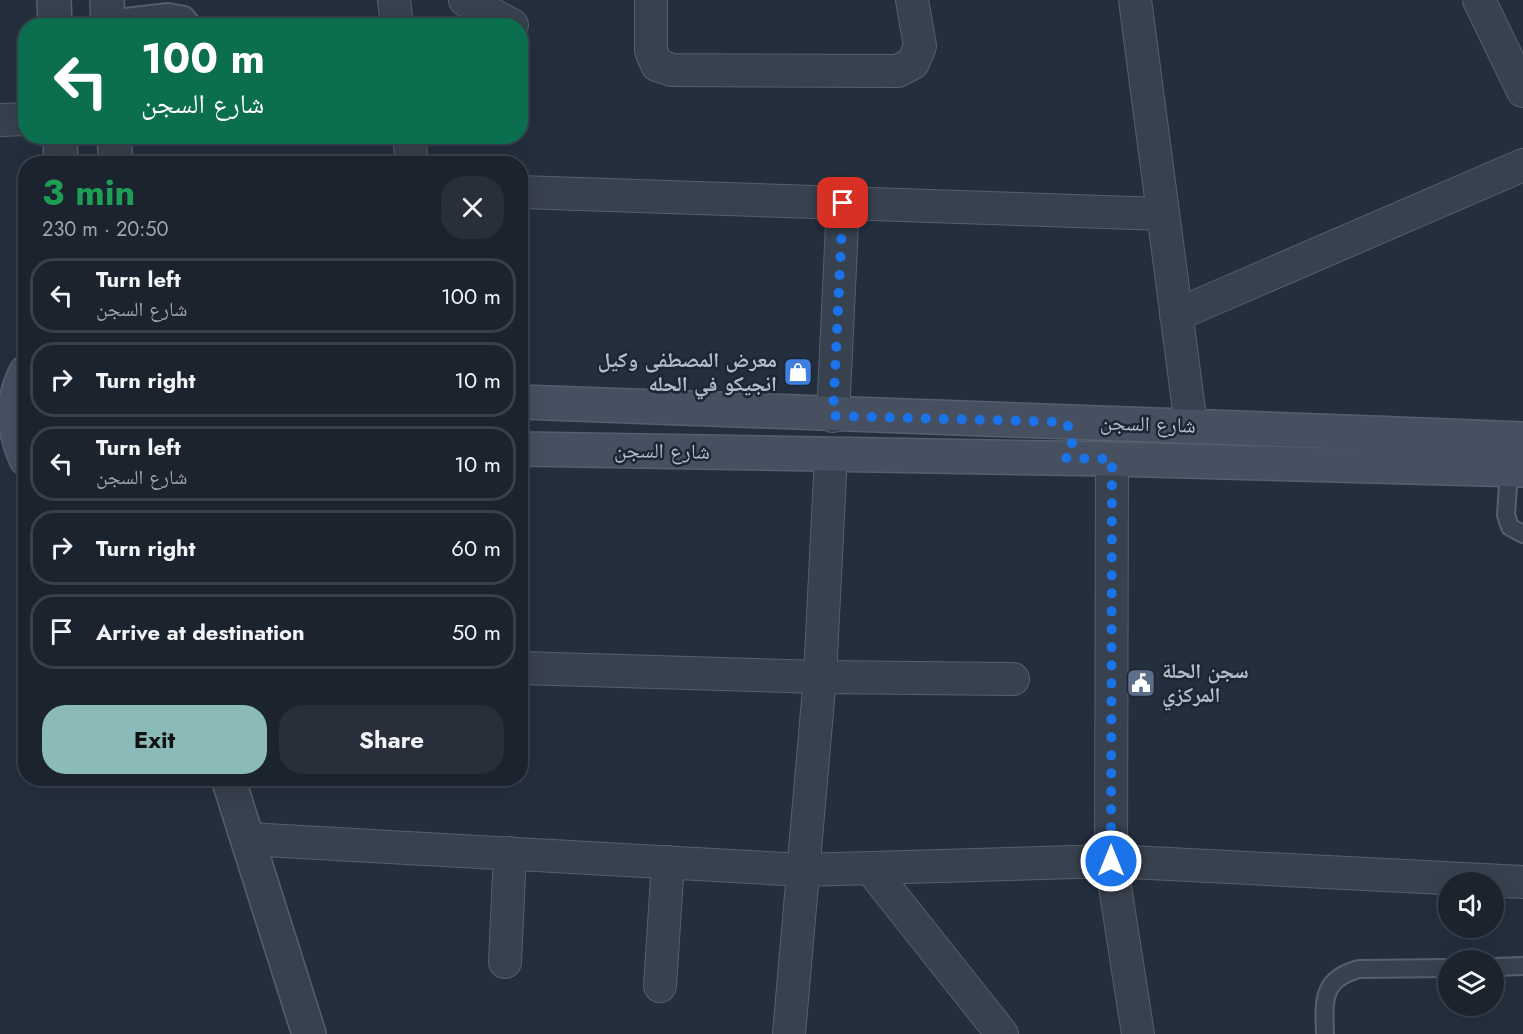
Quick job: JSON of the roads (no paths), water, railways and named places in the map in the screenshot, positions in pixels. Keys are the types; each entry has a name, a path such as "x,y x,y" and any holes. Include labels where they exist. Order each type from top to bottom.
{"main road":[{"path":"15,383 14,412 18,442"},
{"name":"شارع السجن","path":"528,402 833,416 1191,425 1523,439"},
{"path":"623,406 630,416 634,429 634,435 624,451"},
{"path":"667,408 661,416 657,430 660,442 667,452"},
{"path":"1064,422 1070,426 1073,439 1069,453 1091,458 1089,440 1098,423"},
{"name":"شارع السجن","path":"528,449 1091,458 1516,470"},
{"path":"0,461 18,466"}],"street":[{"path":"54,0 55,18"},
{"path":"394,0 396,18"},
{"path":"465,0 499,18"},
{"path":"651,0 651,51 657,65 672,70 898,71 913,63 920,46 912,0"},
{"path":"1135,0 1191,425"},
{"path":"1479,0 1523,91"},
{"path":"0,120 18,119"},
{"path":"1176,315 1523,165"},
{"path":"528,192 1163,214"},
{"path":"833,416 843,203"},
{"path":"789,1034 820,677 831,455"},
{"path":"1091,458 1111,861 1138,1034"},
{"path":"528,668 820,677 1013,679"},
{"path":"230,786 309,1034"},
{"path":"247,839 803,870 1111,861 1523,882"},
{"path":"505,962 510,853"},
{"path":"660,986 668,862"},
{"path":"871,869 1002,1034"}],"lane":[{"path":"108,15 168,12 185,15 187,18"},
{"path":"1516,470 1506,515 1510,527 1523,534"},
{"path":"1504,967 1523,966"},
{"path":"1325,1034 1326,995 1332,982 1344,973 1359,969 1438,968"}],"place":[{"name":"معرض المصطفى وكيل انجيكو في الحله","path":"798,372"},
{"name":"سجن الحلة المركزي","path":"1141,683"}]}
